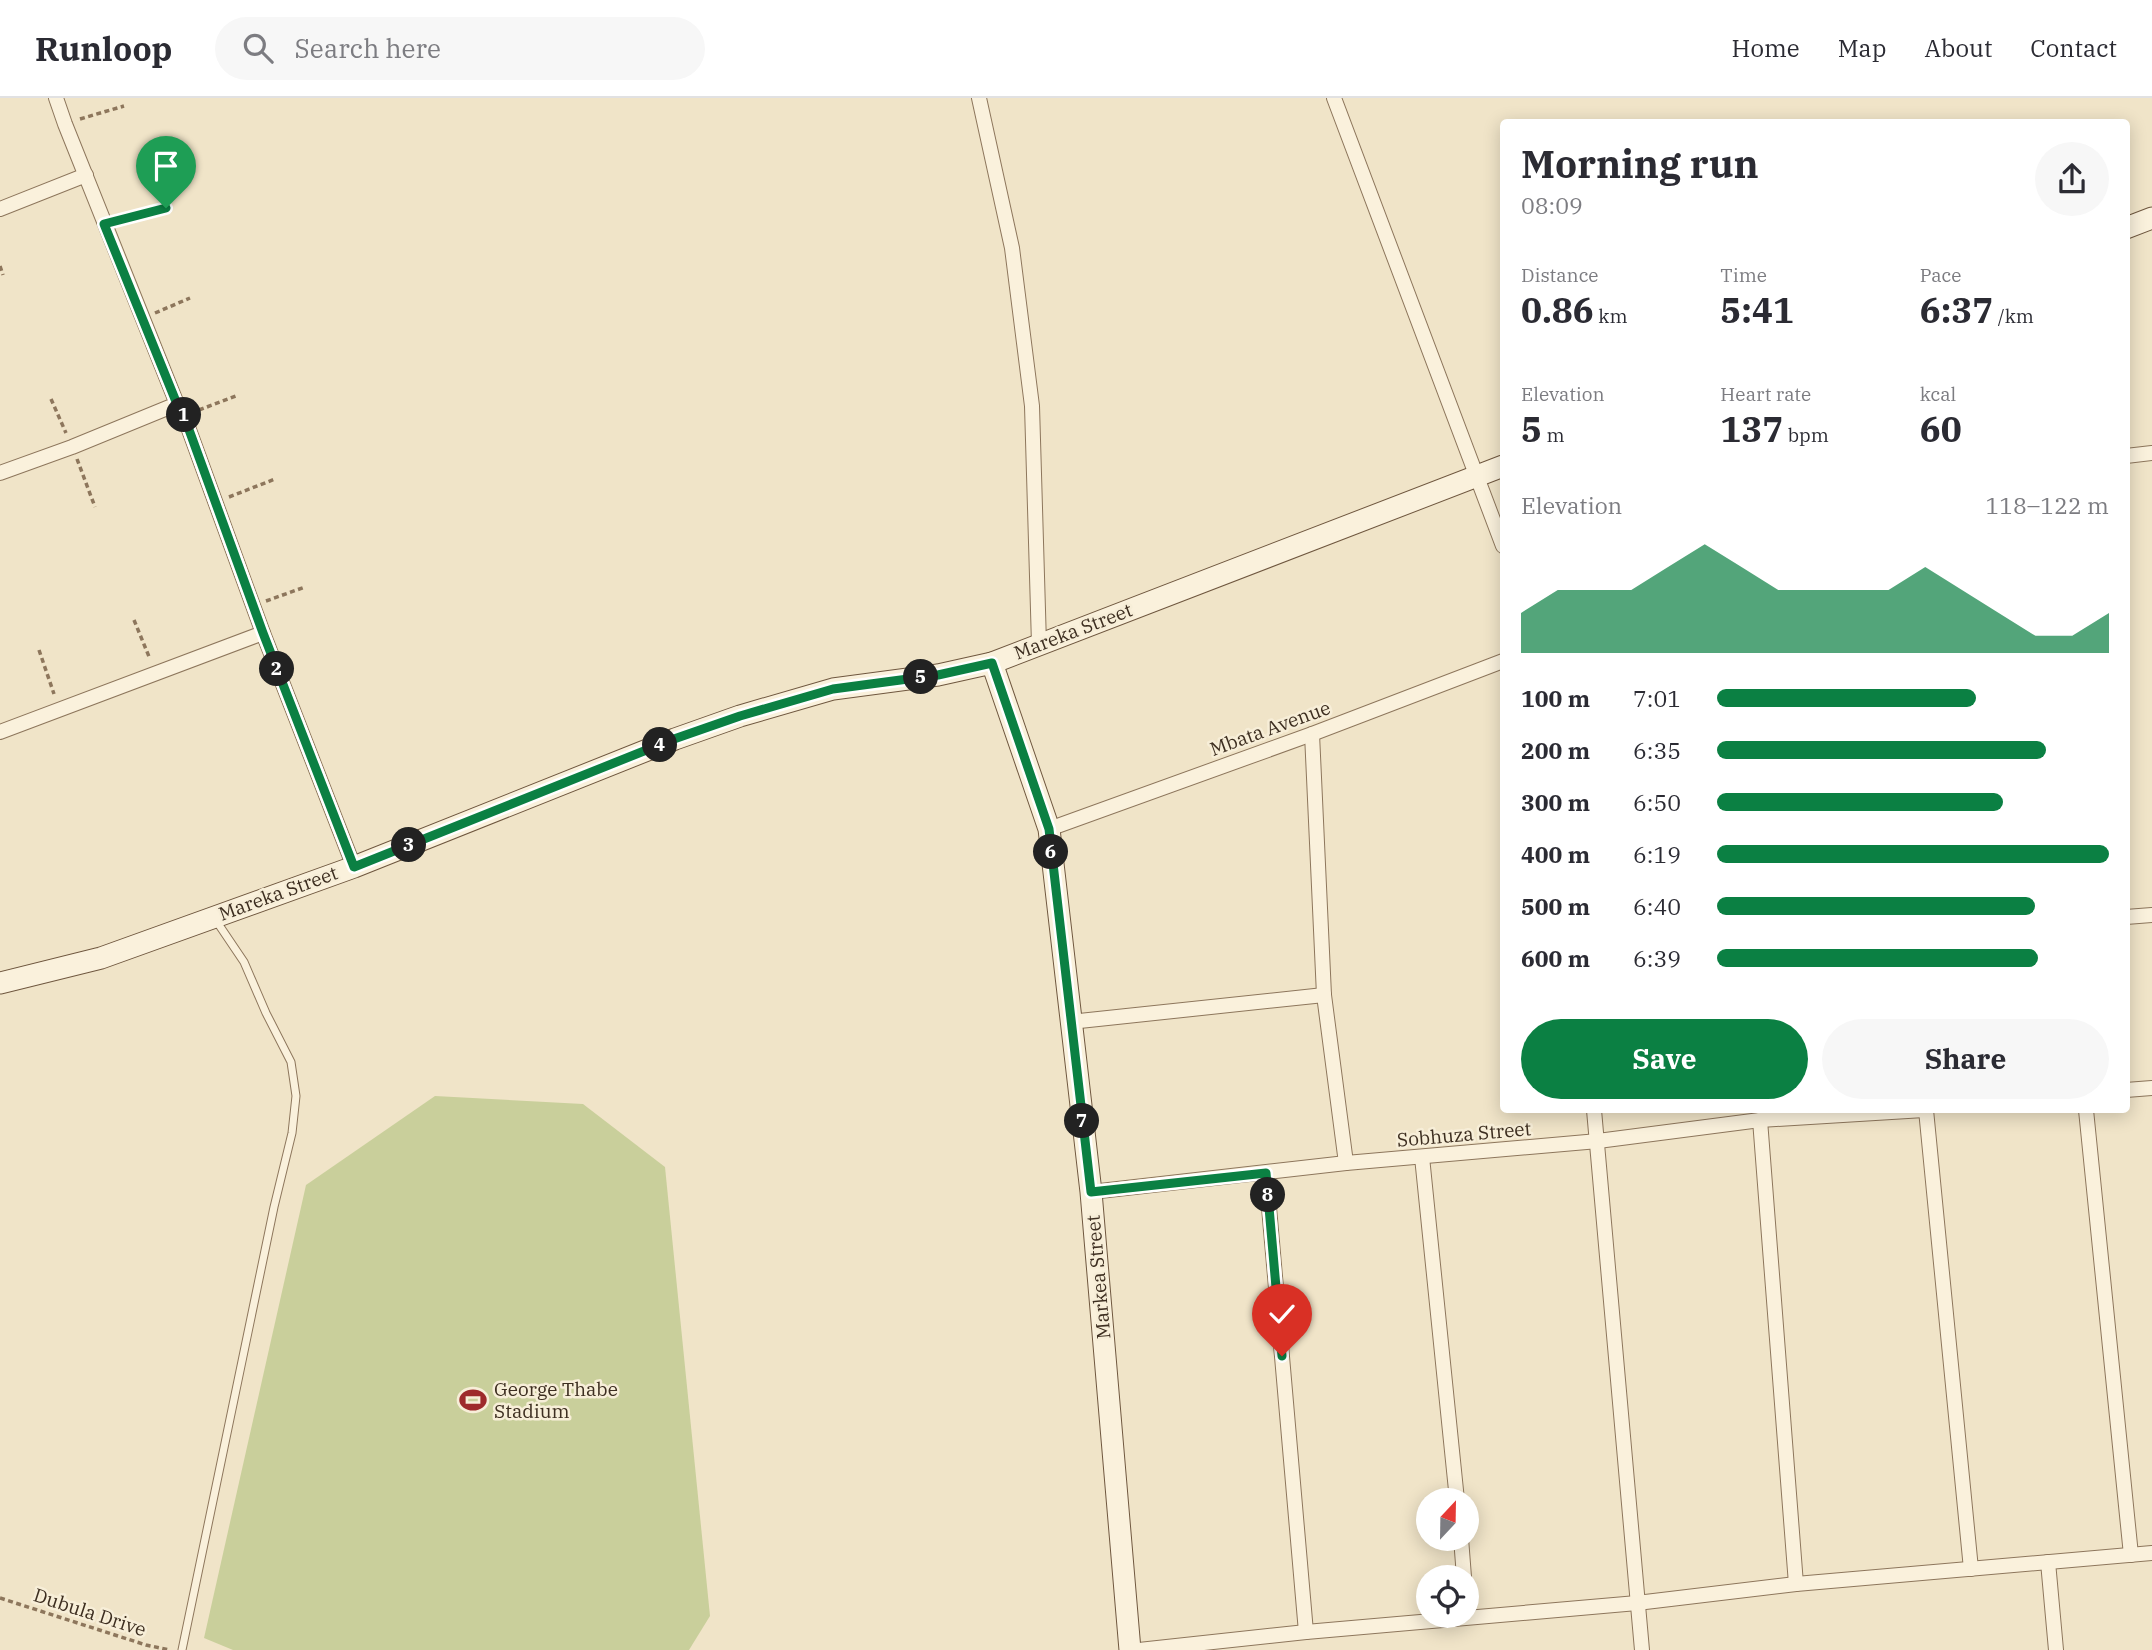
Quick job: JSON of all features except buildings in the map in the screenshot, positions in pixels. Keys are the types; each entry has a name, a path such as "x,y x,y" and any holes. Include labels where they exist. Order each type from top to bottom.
{"main road":[{"path":"2130,226 2152,218"},
{"name":"Mareka Street","path":"0,983 102,958 354,867 674,739 740,716 833,689 938,675 992,663 1500,467"},
{"name":"Markea Street","path":"992,663 1049,829 1091,1192 1130,1650"}],"street":[{"path":"56,98 104,224 217,501 263,633 354,867"},
{"path":"979,98 1012,248 1032,407 1039,644"},
{"path":"1334,98 1500,539"},
{"path":"0,209 86,175"},
{"path":"0,473 181,410"},
{"path":"2130,456 2152,453"},
{"path":"0,732 263,633"},
{"name":"Mbata Avenue","path":"1049,829 1500,663"},
{"path":"1312,734 1324,995 1346,1163"},
{"path":"2130,917 2152,915"},
{"path":"1070,1022 1324,995"},
{"path":"2130,1090 2152,1088"},
{"path":"1594,1113 1642,1650"},
{"name":"Sobhuza Street","path":"1091,1192 1346,1163 1598,1141 1760,1120 1876,1113"},
{"path":"1925,1113 1971,1569"},
{"path":"2086,1113 2131,1555"},
{"path":"1760,1120 1796,1584"},
{"path":"1422,1157 1456,1488"},
{"path":"1266,1173 1306,1632"},
{"path":"1479,1616 1637,1603 1796,1584 2152,1553"},
{"path":"2048,1562 2056,1650"},
{"path":"1139,1650 1416,1622"}],"lane":[{"path":"182,1650 274,1207 292,1133 296,1096 291,1062 244,962 213,917"}],"path":[{"path":"65,124 124,106"},
{"path":"104,224 166,208"},
{"path":"0,266 3,275"},
{"path":"144,318 190,298"},
{"path":"181,410 236,396"},
{"path":"217,501 275,480"},
{"path":"254,606 305,587"},
{"path":"134,620 156,674"},
{"path":"39,650 59,710"},
{"name":"Dubula Drive","path":"0,1598 146,1645 172,1650"}],"green space":[{"name":"George Thabe Stadium","path":"435,1096 583,1104 665,1167 710,1616 689,1650 233,1650 204,1638 306,1185"}],"place":[{"name":"George Thabe Stadium","path":"473,1400"}],"route":[{"path":"166,208 104,224 184,416 263,633 354,867 674,739 740,716 833,689 938,675 992,663 1049,829 1091,1192 1266,1173 1282,1356"}]}
